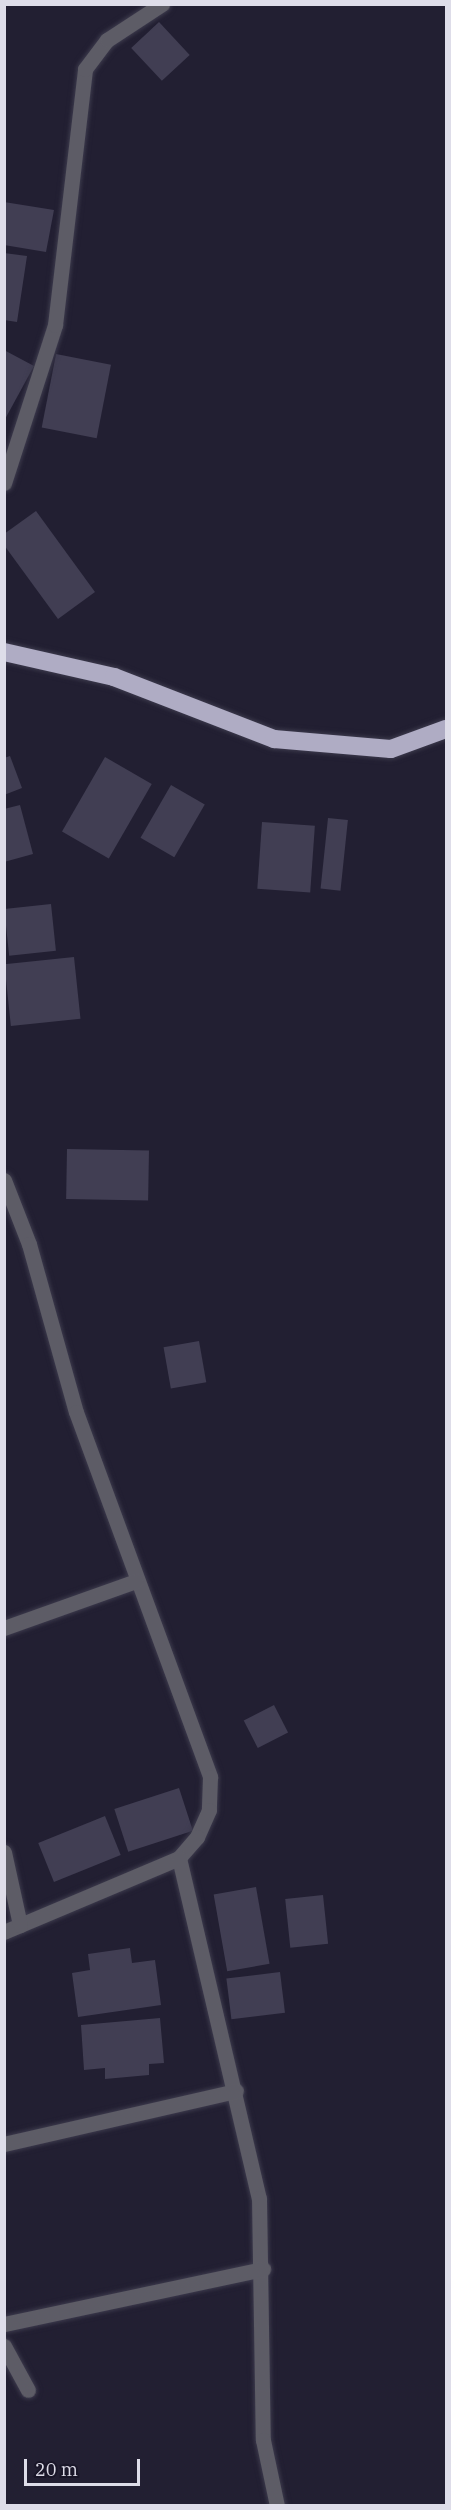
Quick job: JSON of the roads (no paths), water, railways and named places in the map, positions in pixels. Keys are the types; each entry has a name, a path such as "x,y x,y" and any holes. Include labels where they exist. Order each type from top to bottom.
{"highway":[{"path":"4,652 114,677 274,739 391,749 447,729"}],"street":[{"path":"4,483 55,325 86,69 107,40 162,4"},
{"path":"4,1180 29,1244 76,1412 136,1581 210,1777 209,1810 179,1858 4,1932"},
{"path":"4,1628 136,1581"},
{"path":"4,1852 20,1924"},
{"path":"179,1858 236,2091 259,2198 263,2269 263,2440 277,2505"},
{"path":"4,2144 236,2091"},
{"path":"4,2324 263,2269"},
{"path":"4,2346 28,2390"}]}
